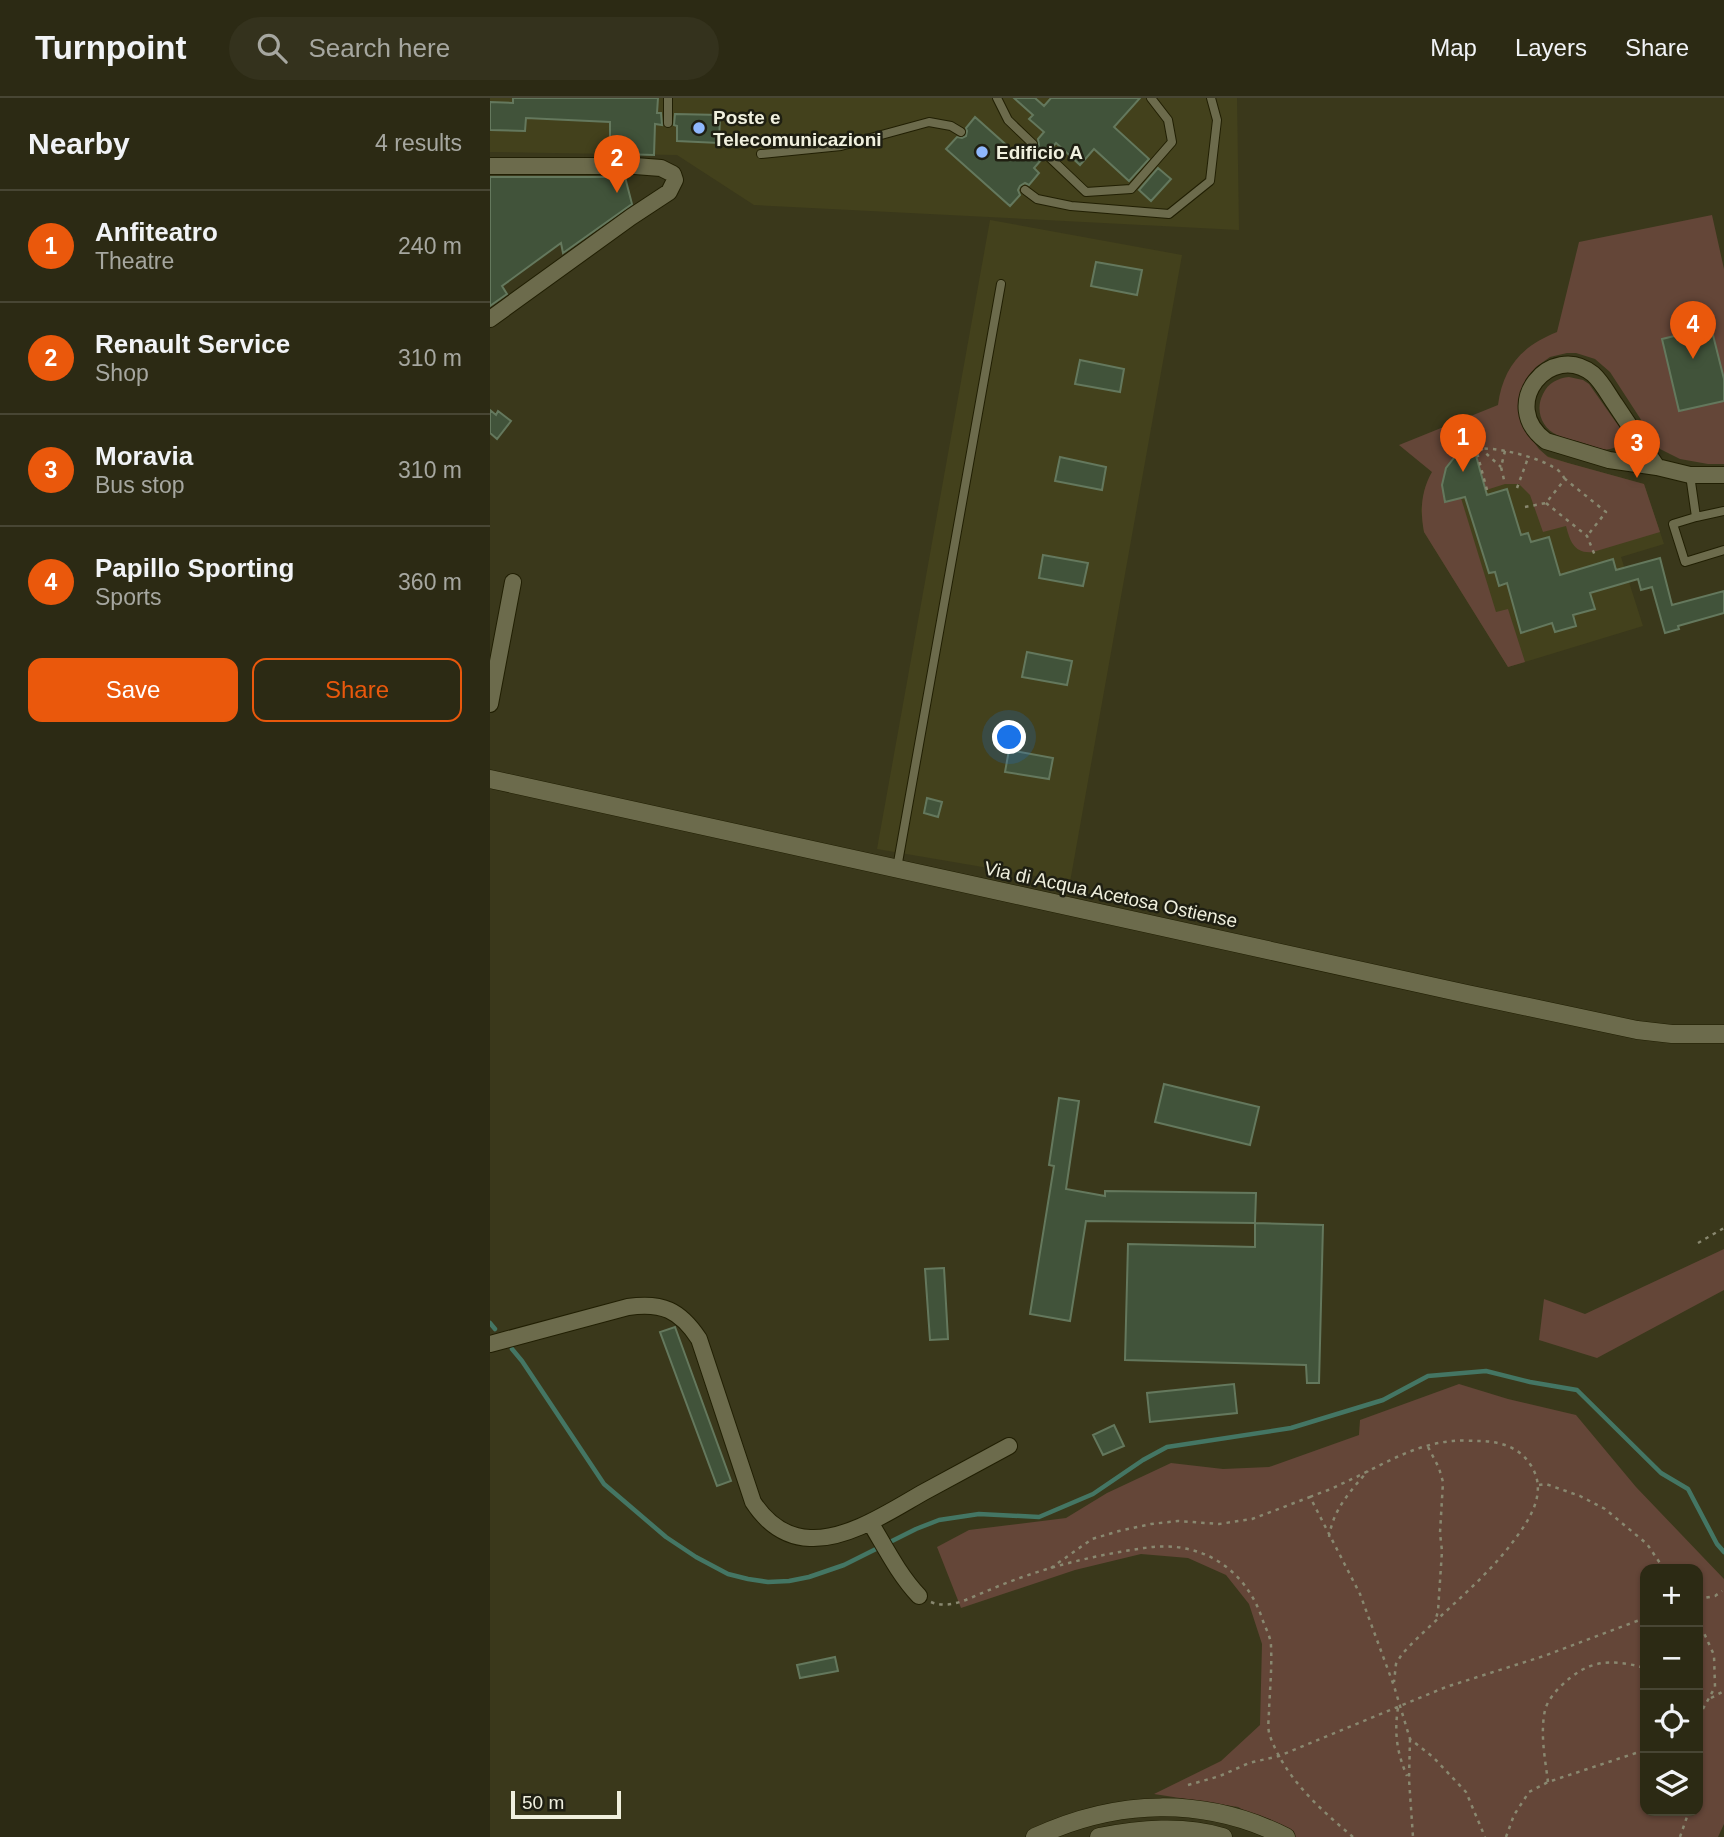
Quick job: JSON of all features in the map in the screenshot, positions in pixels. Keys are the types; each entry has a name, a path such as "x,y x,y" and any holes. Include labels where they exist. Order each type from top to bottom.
{"street":[{"path":"490,166 635,166 668,170 676,180 669,192 490,318"},
{"path":"1657,467 1600,382 1587,370 1561,365 1545,372 1532,384 1526,411 1533,428 1546,441 1609,460 1690,475 1724,475"},
{"path":"490,705 513,582"},
{"name":"Via di Acqua Acetosa Ostiense","path":"490,779 1624,1028 1672,1034 1724,1034"},
{"path":"490,1344 645,1304 662,1306 677,1313 690,1325 699,1339 753,1502 767,1520 786,1533 809,1538 839,1534 870,1522 1009,1446"},
{"path":"870,1522 919,1596"},
{"path":"1035,1837 1108,1813 1136,1808 1167,1807 1230,1816 1258,1824 1286,1837"},
{"path":"1099,1837 1133,1831 1168,1830 1185,1830 1223,1837"}],"lane":[{"path":"668,98 668,123"},
{"path":"997,98 1008,120 1034,144"},
{"path":"1046,154 1086,192 1131,189 1172,142 1168,120 1151,98"},
{"path":"1025,190 1037,200 1071,206 1169,214 1210,181 1217,120 1211,98"},
{"path":"761,154 841,146 929,122 951,126 961,132"},
{"path":"897,868 1001,284"},
{"path":"1690,475 1696,517"},
{"path":"1724,511 1673,524 1685,562 1724,550"}],"path":[{"path":"1480,448 1501,467"},
{"path":"1487,490 1476,449 1492,448 1552,466 1606,512 1587,536"},
{"path":"1505,451 1501,467 1505,484"},
{"path":"1517,488 1528,458"},
{"path":"1525,507 1546,503 1565,478"},
{"path":"1546,503 1587,536 1595,558"},
{"path":"1698,1243 1724,1228"},
{"path":"1051,1568 1092,1539 1119,1531 1178,1521 1219,1524 1252,1519 1340,1485 1427,1446 1451,1441 1495,1441 1512,1448 1526,1457 1534,1470 1539,1485 1536,1504 1503,1555 1402,1654 1396,1664 1394,1686"},
{"path":"1427,1446 1443,1482 1440,1520 1442,1551 1435,1622"},
{"path":"1329,1536 1336,1512 1369,1470"},
{"path":"1539,1485 1546,1484 1580,1496 1605,1509 1647,1544 1661,1564"},
{"path":"1310,1497 1360,1594 1394,1686 1410,1739 1409,1780 1413,1837"},
{"path":"919,1596 937,1604 951,1604 1051,1568 1110,1553 1150,1547 1185,1548 1215,1558 1236,1575 1258,1606 1271,1644 1269,1733 1279,1756 1322,1811 1353,1837"},
{"path":"1703,1598 1723,1591"},
{"path":"1188,1785 1220,1776 1249,1763 1279,1756 1446,1687 1544,1656 1640,1620"},
{"path":"1703,1632 1714,1655 1715,1688 1703,1708"},
{"path":"1548,1782 1543,1738 1545,1708 1556,1692 1571,1676 1587,1666 1605,1661 1640,1667"},
{"path":"1708,1699 1724,1690"},
{"path":"1399,1706 1396,1742 1400,1762 1409,1780"},
{"path":"1410,1739 1433,1757 1465,1792 1485,1837"},
{"path":"1506,1837 1514,1815 1529,1792 1548,1782 1640,1752"},
{"path":"1680,1837 1687,1816"}],"shaded area":[{"path":"490,98 1237,98 1239,230 754,205 677,155 490,152"},
{"path":"1712,215 1724,269 1724,464 1680,459 1660,449 1610,372 1595,359 1567,353 1550,357 1536,367 1523,389 1525,430 1539,449 1548,457 1644,484 1660,532 1593,552 1581,551 1569,537 1566,526 1543,532 1530,495 1519,484 1505,484 1461,498 1496,612 1508,609 1525,662 1508,667 1424,532 1422,501 1432,472 1399,445 1498,405 1504,380 1516,360 1534,344 1557,332 1579,242"},
{"path":"990,220 1182,255 1070,882 877,849"},
{"path":"1569,377 1589,384 1620,428 1621,438 1616,446 1604,449 1563,438 1551,432 1543,423 1540,406 1545,390 1554,382"},
{"path":"1500,440 1568,463 1644,484 1664,544 1621,557 1643,626 1508,667 1424,532 1421,510 1425,488 1434,468"},
{"path":"1724,1249 1724,1290 1597,1358 1539,1340 1544,1299 1585,1314"},
{"path":"1459,1384 1576,1415 1636,1487 1724,1579 1724,1824 1718,1837 1292,1837 1238,1807 1154,1794 1221,1761 1260,1725 1262,1644 1249,1604 1226,1575 1188,1558 1141,1554 1075,1570 961,1608 937,1547 969,1530 1066,1518 1107,1493 1171,1463 1223,1469 1269,1467 1359,1435 1360,1420"}],"building":[{"path":"513,98 658,98 657,113 661,113 662,125 655,124 654,155 610,156 610,122 526,118 525,131 490,130 490,102 513,103"},
{"name":"Edificio A","path":"1014,98 1035,98 1044,106 1051,98 1140,98 1114,127 1149,159 1129,181 1094,149 1080,165 1056,143 1051,149 1041,150 1042,159 1034,168 1039,173 1029,185 1025,183 1020,186 1020,195 1010,206 946,149 957,137 966,136 966,128 975,117 1021,158 1029,149 1037,149 1038,139 1044,132 1029,119 1033,115"},
{"name":"Poste e Telecomunicazioni","path":"675,114 720,115 719,143 677,141"},
{"path":"1158,168 1171,179 1151,201 1139,190"},
{"path":"490,177 625,177 632,204 563,253 561,243 502,286 507,294 490,306"},
{"path":"1096,262 1142,270 1137,295 1091,286"},
{"path":"1711,327 1724,379 1724,401 1679,411 1662,339"},
{"path":"1080,360 1124,369 1120,392 1075,384"},
{"path":"490,410 496,415 498,411 511,421 497,439 490,433"},
{"path":"1473,445 1487,495 1507,489 1521,535 1528,533 1531,542 1549,537 1560,575 1613,559 1616,570 1660,558 1672,605 1724,591 1724,613 1678,626 1679,629 1665,633 1652,587 1641,590 1638,579 1590,593 1595,609 1573,615 1576,626 1555,632 1552,623 1521,633 1507,583 1499,586 1495,572 1489,573 1465,497 1445,502 1442,485 1446,468 1457,454"},
{"path":"1060,457 1106,467 1102,490 1055,481"},
{"path":"1043,555 1088,563 1083,586 1039,578"},
{"path":"1027,652 1072,661 1067,685 1022,677"},
{"path":"1009,750 1053,758 1049,779 1005,772"},
{"path":"927,798 942,802 938,817 924,813"},
{"path":"1164,1084 1259,1107 1250,1145 1155,1122"},
{"path":"1059,1098 1079,1101 1066,1189 1105,1196 1105,1191 1256,1193 1255,1223 1086,1221 1070,1321 1030,1314 1054,1166 1049,1165"},
{"path":"1255,1223 1323,1225 1319,1383 1307,1383 1306,1365 1125,1360 1128,1244 1255,1247"},
{"path":"944,1268 948,1339 930,1340 925,1269"},
{"path":"675,1327 731,1481 717,1486 660,1332"},
{"path":"1234,1384 1237,1413 1150,1422 1147,1393"},
{"path":"1114,1425 1124,1446 1103,1455 1093,1435"},
{"path":"835,1657 838,1671 800,1678 797,1665"}],"waterway":[{"path":"490,1323 495,1329"},
{"path":"512,1349 604,1484 666,1537 696,1557 728,1574 748,1579 768,1582 809,1577 844,1565 939,1520 979,1514 1039,1517 1093,1494 1167,1447 1291,1428 1383,1400 1428,1376 1486,1371 1577,1390 1661,1473 1688,1489 1717,1544 1724,1552"}],"place":[{"name":"Poste e Telecomunicazioni","path":"699,128"},
{"name":"Edificio A","path":"982,152"},
{"name":"Renault Service","path":"617,193"},
{"name":"Papillo Sporting","path":"1693,359"},
{"name":"Anfiteatro","path":"1463,472"},
{"name":"Moravia","path":"1637,478"}]}
